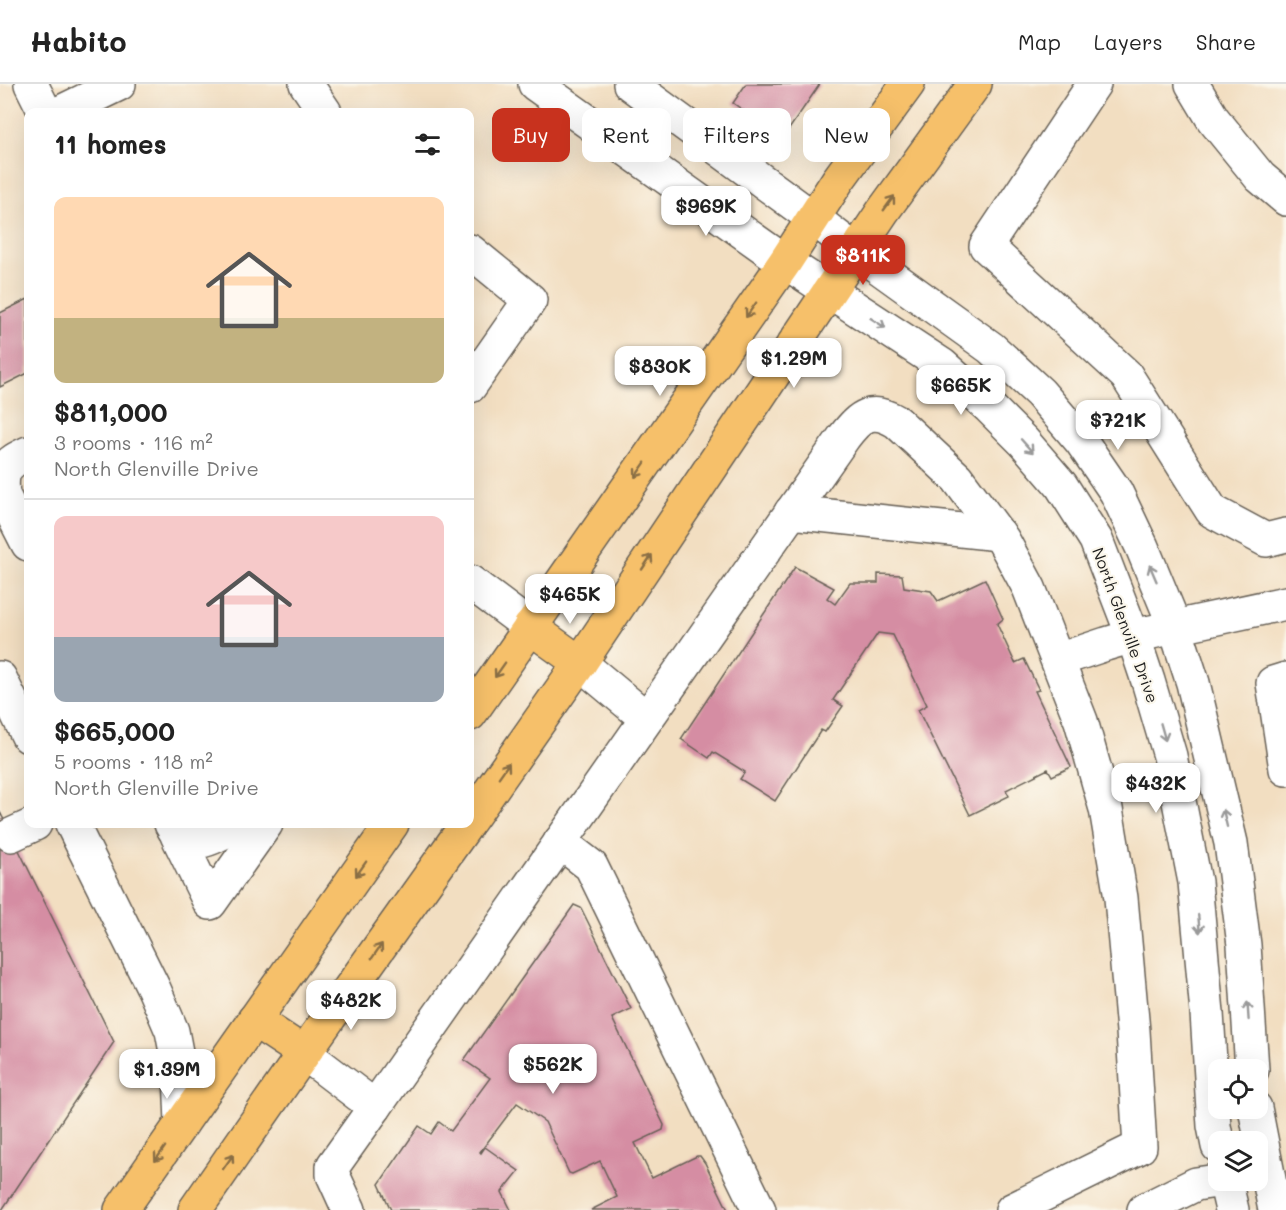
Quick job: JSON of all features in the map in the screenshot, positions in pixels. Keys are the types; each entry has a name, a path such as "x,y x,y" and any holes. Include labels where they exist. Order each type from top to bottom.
{"main road":[{"path":"474,708 785,262 838,180 908,84"},
{"path":"474,814 580,663 828,291 975,84"},
{"path":"530,627 580,663"},
{"path":"121,1210 389,828"},
{"path":"195,1210 464,828"},
{"path":"254,1020 304,1053"}],"street":[{"path":"31,84 43,108"},
{"path":"70,108 119,84"},
{"path":"306,84 322,108"},
{"name":"North Glenville Drive","path":"534,84 785,262 942,365 1024,442 1061,485 1096,540 1133,636 1170,756 1195,882 1208,1012 1215,1131"},
{"path":"630,84 991,348 1040,393 1074,433 1116,492 1175,627 1193,683 1231,843 1244,945 1251,1059"},
{"path":"1094,84 986,246 1126,375 1212,512 1266,540 1286,535"},
{"path":"1191,84 1213,119 1260,177 1286,199"},
{"path":"474,254 530,300 474,380"},
{"path":"349,1210 333,1175 333,1166 791,512 855,423 869,414 885,415 897,422 957,478 999,534 1029,588 1058,660 1081,721 1106,809 1121,898 1133,1031 1140,1147 1012,1210"},
{"path":"24,455 7,465 2,488 3,495 24,536"},
{"path":"791,512 999,534"},
{"path":"474,585 530,627"},
{"path":"1058,660 1133,636 1286,603"},
{"path":"580,663 646,718"},
{"path":"0,678 24,728"},
{"path":"1286,679 1273,683 1286,769"},
{"path":"74,828 154,989 172,1031 180,1073 182,1123"},
{"path":"174,829 189,841 203,841 231,828"},
{"path":"174,829 210,903 263,828"},
{"path":"560,842 591,866 759,1210"},
{"path":"304,1053 375,1107"},
{"path":"1258,1119 1269,1164 1275,1210"},
{"path":"1144,1210 1196,1184 1208,1182"},
{"path":"1228,1191 1232,1210"}],"building":[{"path":"746,84 820,84 791,126 791,108 740,108 733,103"},
{"path":"24,301 24,375 0,387 0,313"},
{"path":"795,567 834,588 827,598 835,604 850,583 878,583 878,574 902,575 904,587 931,591 938,601 985,579 1003,619 997,624 1015,663 1024,659 1039,690 1035,691 1071,767 1052,776 1048,769 1006,790 1009,796 970,815 918,710 927,705 893,635 878,633 833,700 843,706 825,732 821,730 775,801 740,779 745,772 713,752 709,758 681,739"},
{"path":"0,812 114,1042 2,1210 0,1210"},
{"path":"574,905 581,908 631,1009 612,1018 664,1125 663,1130 635,1143 652,1178 700,1156 728,1210 591,1210 617,1197 600,1161 572,1174 569,1173 545,1122 517,1103 480,1152 485,1147 519,1171 502,1192 511,1210 391,1210 379,1184 419,1126 431,1134 439,1122 451,1131 490,1078 464,1060"}]}
